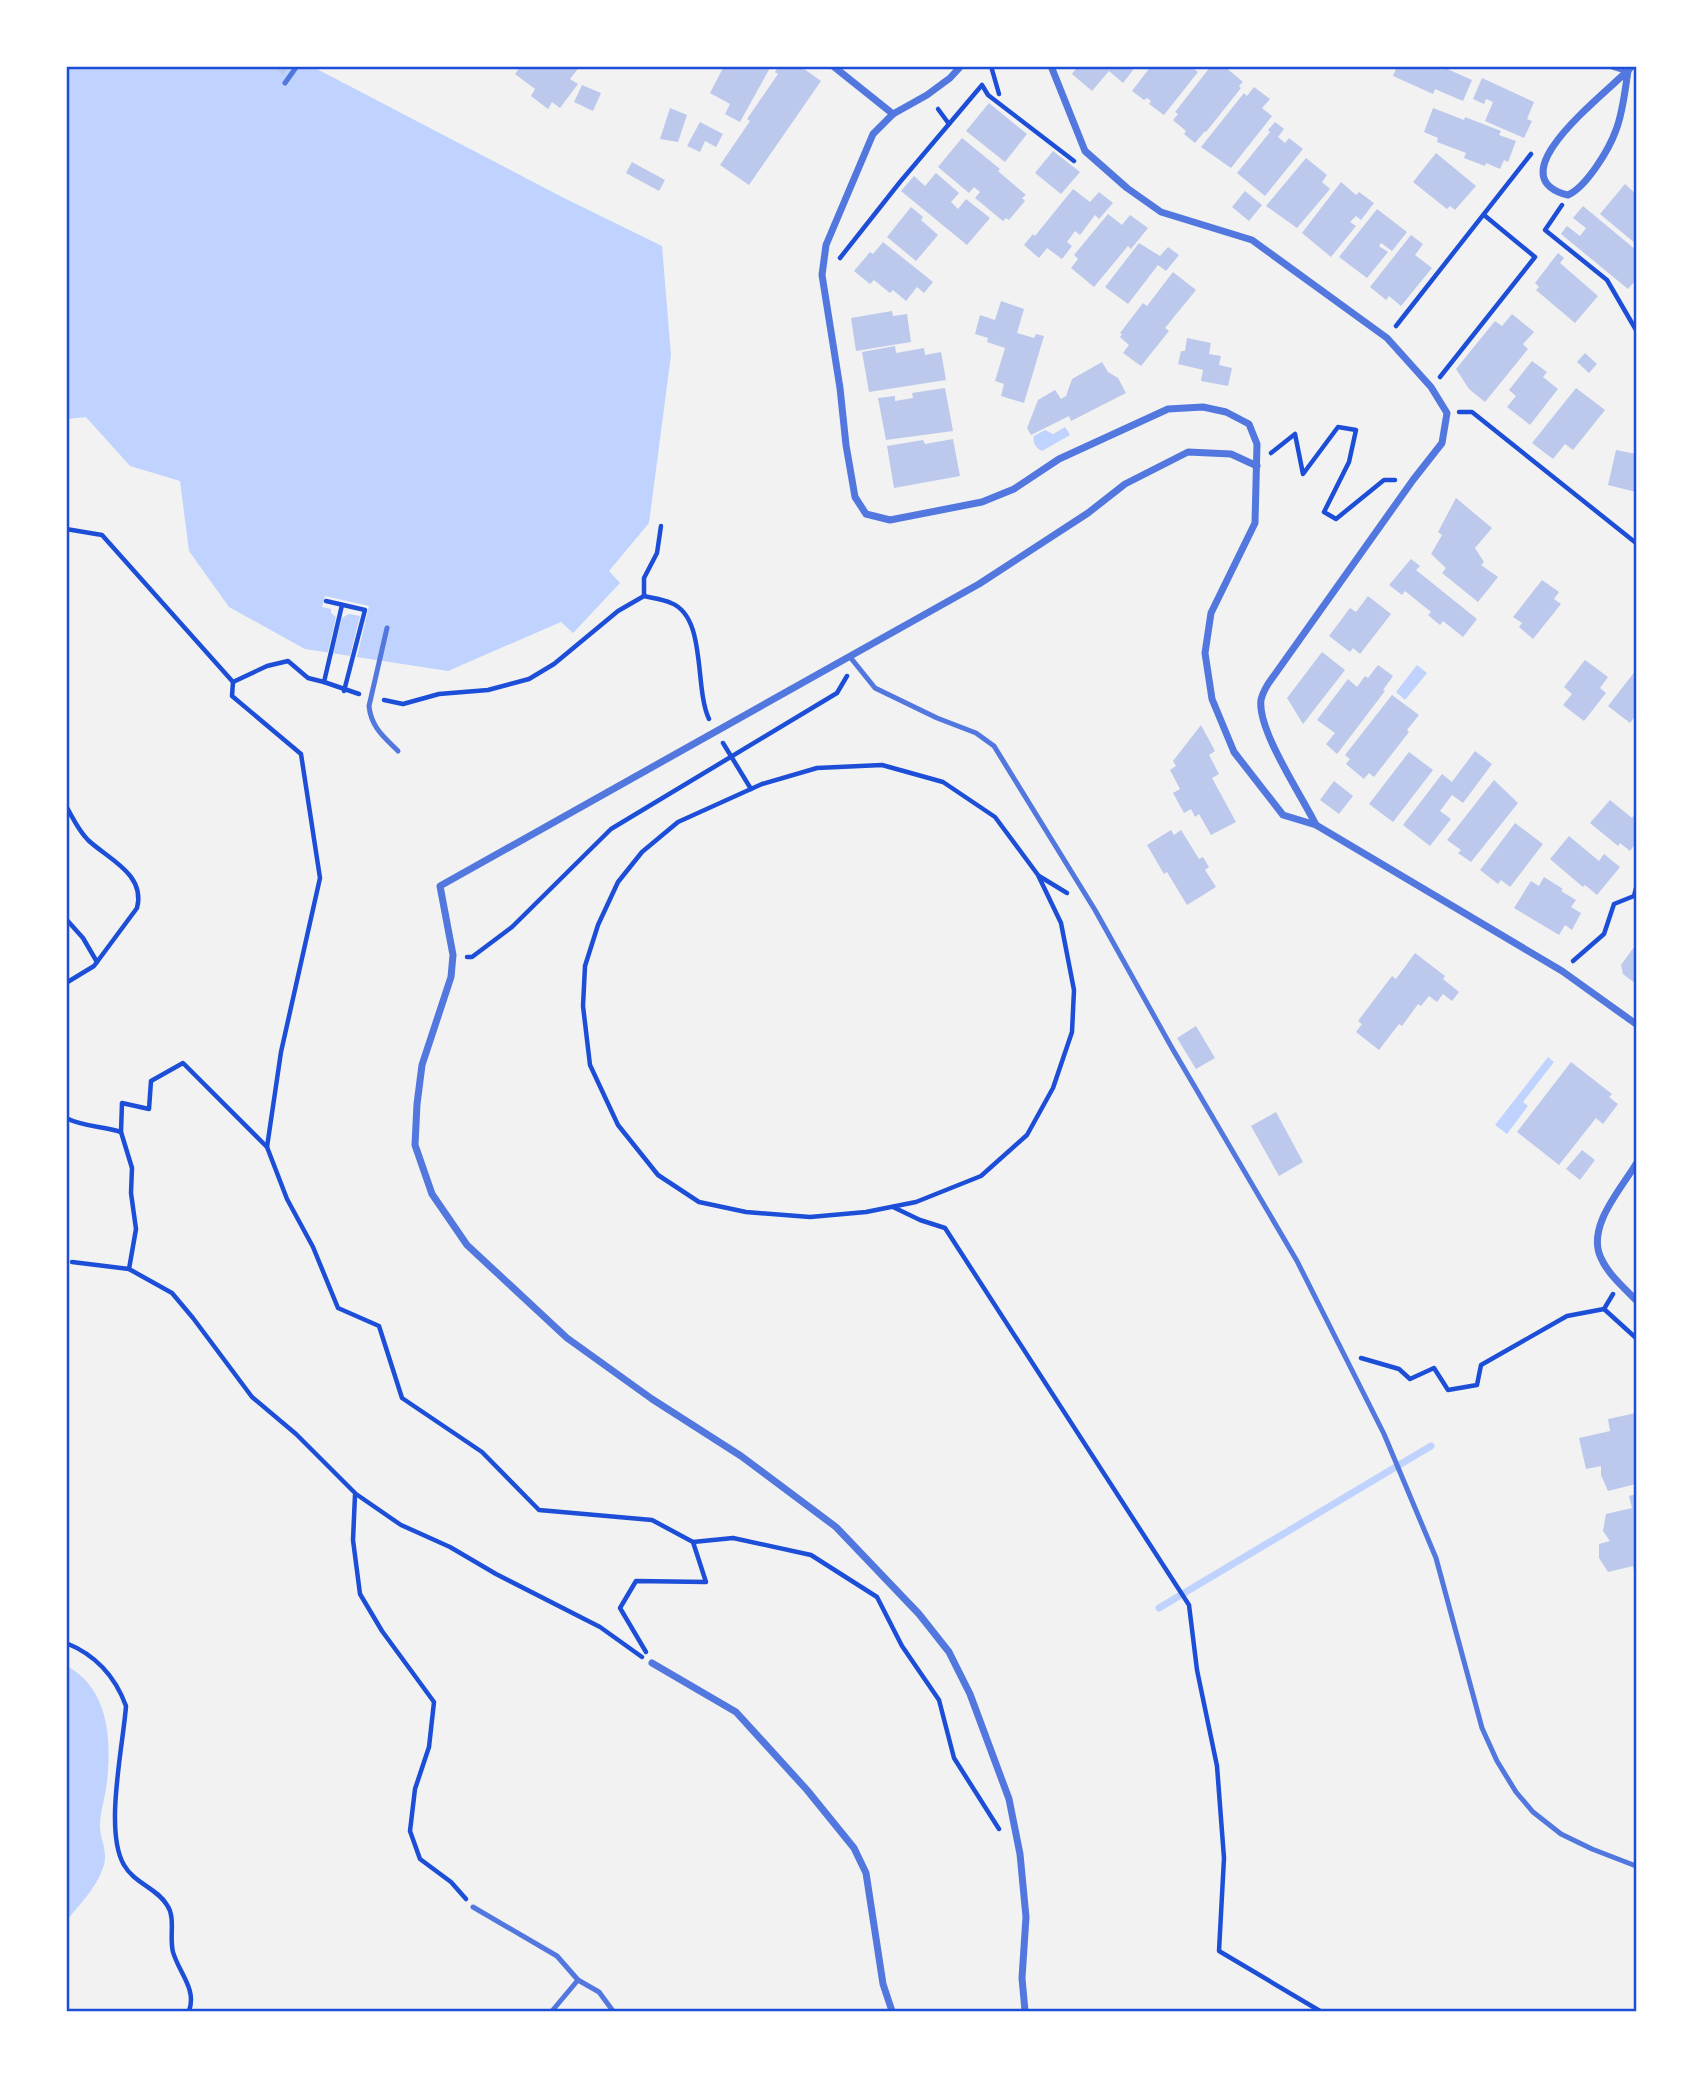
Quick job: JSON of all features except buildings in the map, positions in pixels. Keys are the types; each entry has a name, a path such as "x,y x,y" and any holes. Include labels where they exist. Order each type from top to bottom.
{"street":[{"path":"833,66 893,114"},
{"path":"961,66 927,95 893,114 873,134 826,245 822,275 855,496 866,513 890,520 982,502 1014,489 1059,458 1168,409 1203,407 1226,412 1249,424 1257,444 1255,523 1212,613 1205,653 1212,699 1234,752 1283,815 1316,825 1562,971 1636,1024"},
{"path":"1051,66 1085,151 1127,188 1161,212 1252,240 1387,338 1431,387 1447,413 1441,443 1268,684 1261,698 1262,718 1286,774 1316,825"},
{"path":"1612,66 1630,69"},
{"path":"1630,69 1616,131 1592,172 1576,192 1568,195 1555,190 1548,183 1543,170 1545,158 1585,108 1630,69"},
{"path":"1025,2011 1022,1978 1026,1917 1009,1799 970,1695 949,1653 919,1614 836,1527 741,1456 652,1399 567,1338 467,1244 432,1194 415,1146 416,1104 422,1065 451,977 453,955 440,886 979,584 1088,513 1125,484 1188,452 1231,454 1257,466"},
{"path":"1636,1164 1604,1216 1598,1233 1600,1257 1636,1300"},
{"path":"652,1662 736,1712 855,1848 866,1873 883,1984 892,2011"}],"lane":[{"path":"285,83 298,66"},
{"path":"387,628 370,697 370,719 398,751"},
{"path":"850,657 875,688 937,718 976,733 994,746 1096,910 1172,1048 1297,1261 1384,1434 1436,1558 1482,1727 1497,1761 1516,1792 1533,1812 1561,1834 1636,1866"},
{"path":"473,1908 556,1956 578,1980 598,1992 613,2011"},
{"path":"552,2011 578,1980"}],"path":[{"path":"991,66 999,94"},
{"path":"836,263 982,85 988,95 1073,162 1085,151"},
{"path":"937,109 949,124"},
{"path":"1387,338 1522,167"},
{"path":"1568,195 1545,230 1607,280 1636,330"},
{"path":"1431,387 1535,257 1484,215"},
{"path":"1447,413 1472,412 1636,543"},
{"path":"1257,466 1295,434 1303,474 1338,427 1356,430 1349,462 1324,512 1336,519 1384,480 1413,480"},
{"path":"644,596 644,578 657,553 661,526"},
{"path":"66,529 102,535 233,682 232,696 300,754 320,878 281,1052 267,1147"},
{"path":"233,682 267,666 288,661 308,678 344,691 403,704 439,694 488,690 529,679 565,655 618,611 644,596 672,603 685,612 695,634 703,706 711,723"},
{"path":"326,601 365,610 344,691"},
{"path":"324,682 342,605"},
{"path":"453,955 472,957 512,927 611,829 837,693 846,676 859,668"},
{"path":"721,739 751,789"},
{"path":"882,765 943,782 995,817 1038,875 1061,923 1074,990 1072,1032 1053,1088 1027,1135 981,1176 916,1202 866,1212 810,1217 746,1212 699,1202 658,1175 618,1125 590,1065 583,1006 585,966 598,926 618,882 642,852 678,822 751,789 817,768 882,765"},
{"path":"66,806 88,840 125,870 137,884 140,897 137,908 97,962 76,979 66,983"},
{"path":"1562,971 1604,934 1614,904 1634,896 1636,888"},
{"path":"66,919 83,938 97,962"},
{"path":"130,1269 136,1229 131,1193 132,1168 121,1132 122,1103 149,1110 151,1082 183,1063 267,1147 287,1199 313,1247 338,1308 379,1326 402,1398 482,1452 539,1510 652,1520 693,1542 733,1538 811,1555 877,1597 902,1646 939,1700 954,1758 999,1830 1016,1834"},
{"path":"66,1118 79,1125 106,1127 121,1132"},
{"path":"892,1207 945,1228 1189,1605 1197,1670 1217,1766 1224,1858 1219,1951 1320,2011"},
{"path":"72,1262 130,1269 172,1293 252,1398 296,1434 356,1494 401,1525 450,1547 496,1574 600,1627 652,1662"},
{"path":"1343,1353 1399,1369 1410,1379 1434,1368 1448,1390 1477,1385 1481,1365 1567,1315 1604,1309 1620,1284"},
{"path":"1604,1309 1636,1338"},
{"path":"356,1494 354,1540 360,1594 382,1631 434,1702 429,1747 415,1788 410,1831 420,1859 451,1882 473,1908"},
{"path":"652,1662 620,1608 636,1581 706,1582 693,1542"},
{"path":"66,1643 95,1658 121,1693 126,1706 116,1805 118,1849 123,1864 131,1875 166,1903 170,1912 173,1951 192,1996 189,2011"}],"water":[{"path":"67,67 313,67 662,246 671,355 649,523 609,571 620,583 573,633 561,622 448,671 305,649 229,607 189,551 180,481 130,466 86,417 67,419"},
{"path":"1065,427 1070,435 1042,451 1035,445 1034,436 1045,430 1053,434"},
{"path":"1417,665 1427,673 1405,700 1396,692"},
{"path":"1548,1057 1554,1062 1523,1102 1528,1106 1507,1134 1495,1125"},
{"path":"67,1666 82,1676 100,1704 108,1737 109,1755 100,1826 105,1862 92,1889 67,1920"}],"pier":[{"path":"325,596 369,606 356,661 349,660 360,616 349,614 342,618 332,657 327,656 336,617 331,613 331,609 322,607"}],"waterway":[{"path":"1159,1608 1431,1446"}]}
